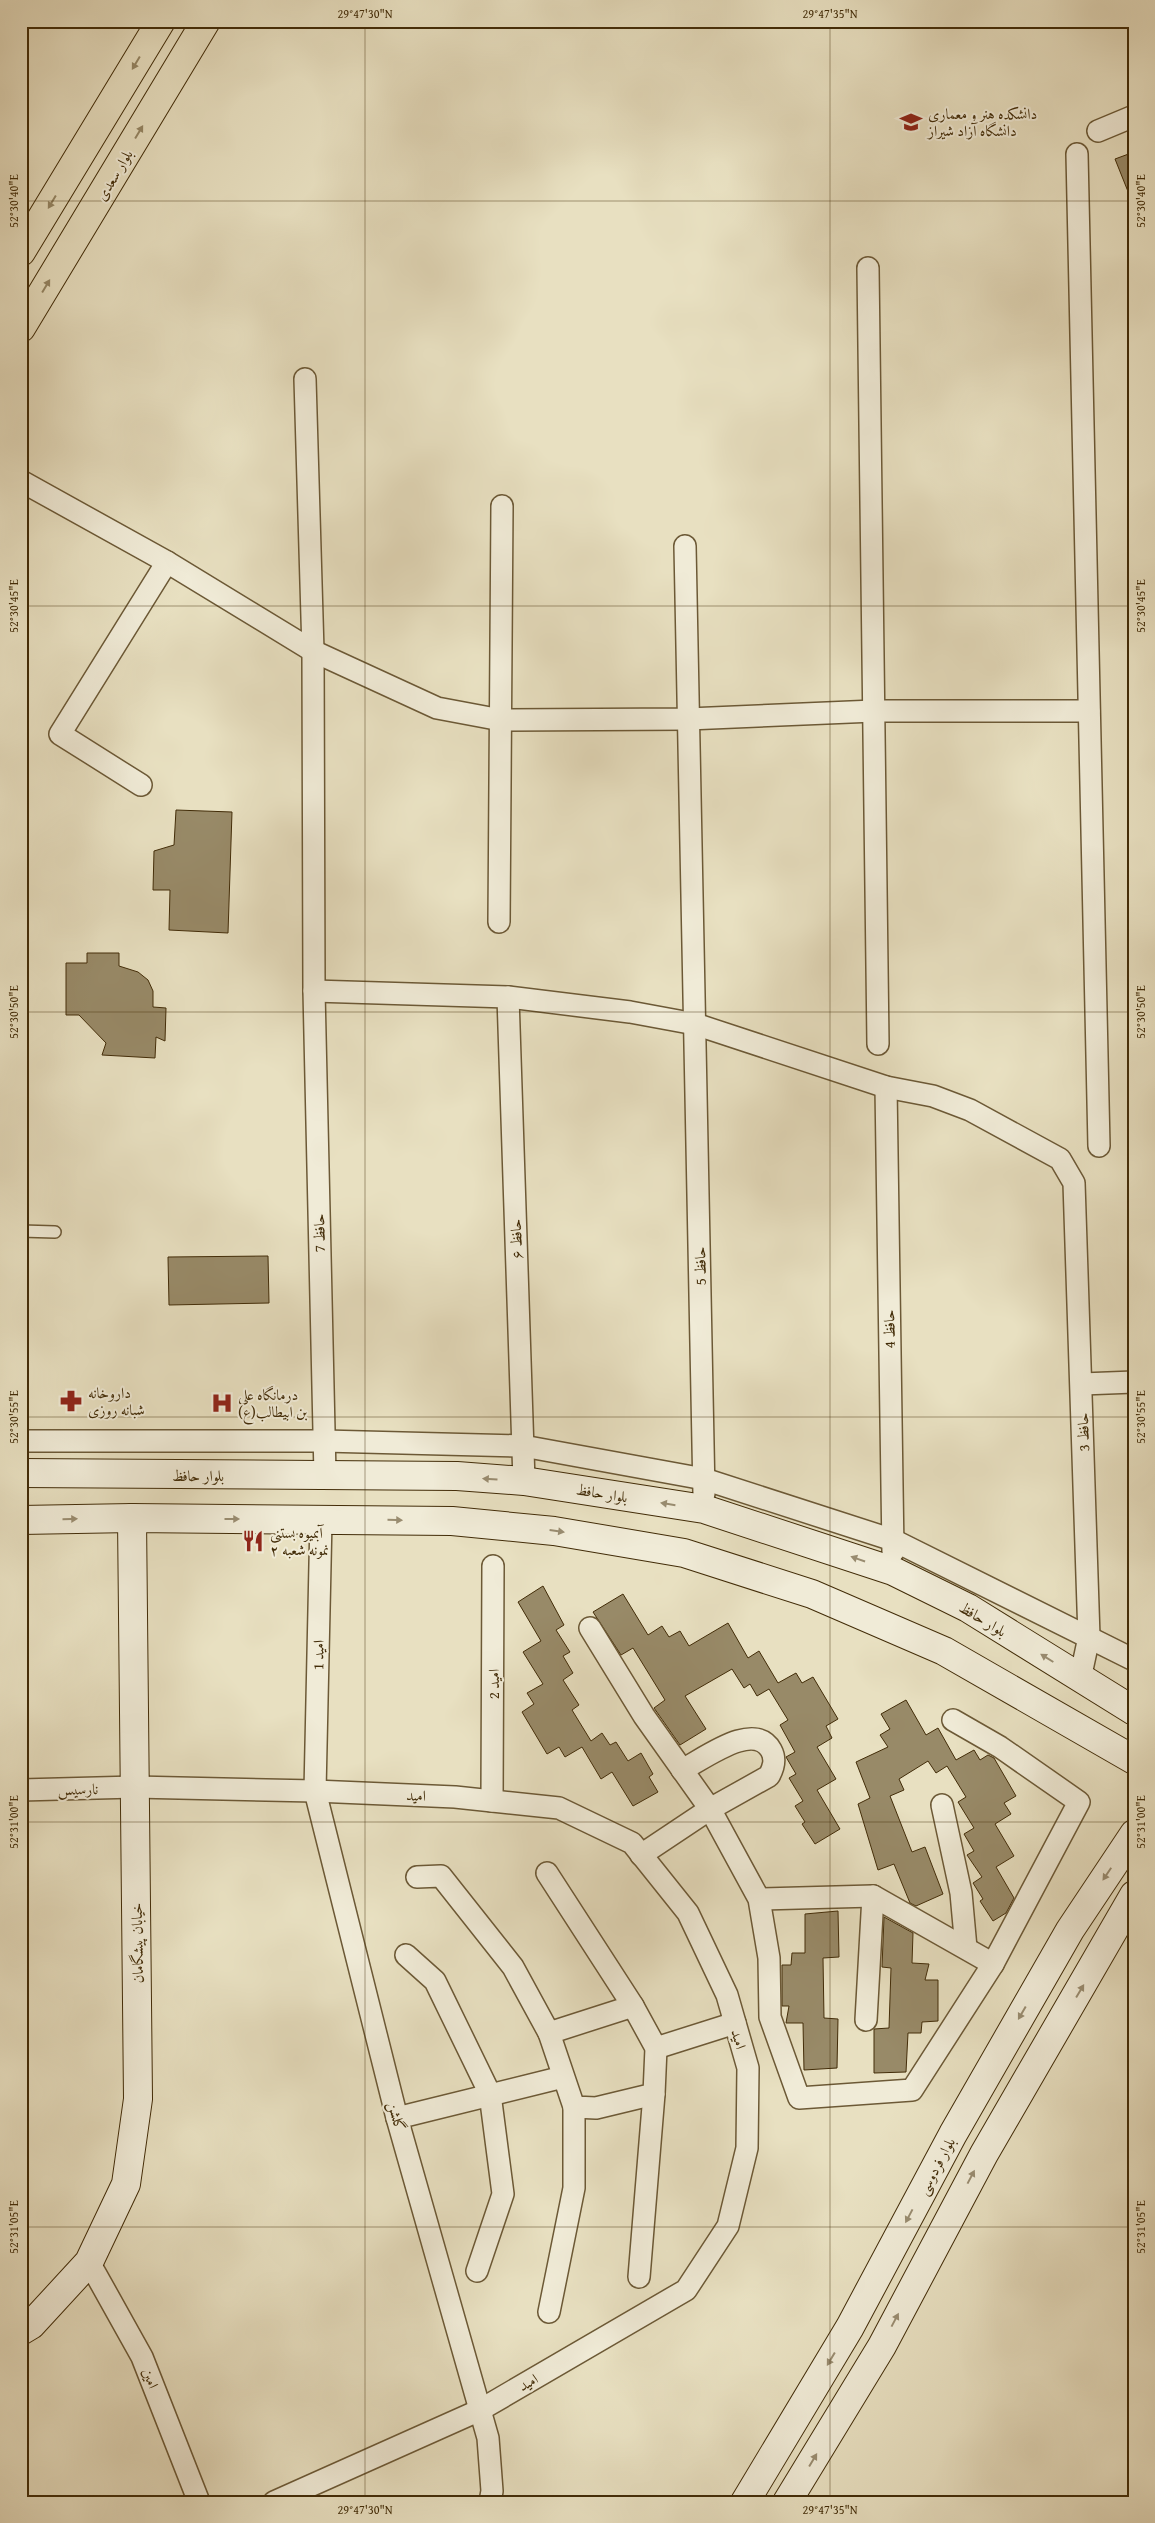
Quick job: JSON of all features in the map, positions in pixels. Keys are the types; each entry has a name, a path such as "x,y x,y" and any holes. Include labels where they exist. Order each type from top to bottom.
{"main road":[{"path":"21,252 161,21"},
{"name":"بلوار سعدی","path":"21,328 206,21"},
{"name":"بلوار حافظ","path":"21,1473 457,1476 524,1481 704,1509 893,1571 968,1608 1134,1711"},
{"path":"21,1520 132,1518 452,1521 554,1531 684,1552 812,1594 944,1651 1134,1760"},
{"name":"خیابان پیشگامان","path":"21,2331 31,2325 89,2262 126,2184 138,2099 132,1518"},
{"name":"بلوار فردوسی","path":"744,2502 850,2327 953,2134 1070,1930 1134,1834"},
{"path":"787,2502 882,2346 984,2154 1134,1895"}],"street":[{"path":"1098,131 1134,116"},
{"path":"1077,154 1099,1146"},
{"path":"868,268 878,1044"},
{"name":"حافظ 7","path":"305,379 314,652 314,991 325,1475"},
{"path":"21,482 167,562 314,652 437,708 501,720 688,719 874,711 1089,711"},
{"path":"500,922 502,506"},
{"name":"حافظ 5","path":"685,546 704,1509"},
{"path":"141,785 60,734 167,562"},
{"path":"314,991 508,997 630,1012 695,1024 886,1087"},
{"name":"حافظ ۶","path":"508,997 524,1481"},
{"name":"حافظ 3","path":"886,1087 933,1096 970,1110 1060,1160 1074,1183 1089,1637 1080,1679"},
{"name":"حافظ 4","path":"886,1087 893,1571"},
{"path":"1082,1384 1134,1382"},
{"path":"21,1441 324,1441 523,1446 704,1479 892,1540 1134,1660"},
{"path":"125,1475 128,1441"},
{"name":"امید 1","path":"316,1791 321,1519"},
{"name":"امید 2","path":"492,1801 493,1566"},
{"path":"590,1628 644,1716 710,1809 759,1899 769,1958 770,2017 798,2098 912,2090 993,1964 1079,1802 1000,1747 953,1720"},
{"path":"641,1855 710,1809 769,1776 774,1766 773,1754 767,1744 755,1738 742,1738 682,1770"},
{"name":"نارسیس","path":"21,1790 135,1788"},
{"name":"امید","path":"135,1788 316,1791 455,1797 559,1808 632,1843 688,1913 727,1995 748,2068 747,2148 728,2226 686,2290 480,2410 274,2502"},
{"name":"گلشن","path":"316,1791 397,2118 488,2438 492,2491 490,2502"},
{"path":"942,1805 962,1893 966,1948"},
{"path":"547,1873 633,2006 656,2048 639,2276"},
{"path":"418,1877 441,1876 513,1967 549,2034 574,2107 574,2188 549,2312"},
{"path":"759,1899 873,1896 993,1964"},
{"path":"866,2020 873,1896"},
{"path":"406,1955 434,1981 490,2094 503,2194 477,2271"},
{"path":"549,2034 633,2006"},
{"path":"656,2048 735,2023"},
{"path":"397,2118 563,2077"},
{"path":"574,2107 596,2108 654,2094"},
{"name":"امین","path":"89,2262 142,2357 199,2502"}],"lane":[{"path":"21,1231 54,1232"}],"building":[{"path":"1134,152 1134,204 1133,204 1115,159"},
{"path":"176,810 232,812 228,933 169,930 170,890 153,890 154,851 174,845"},
{"path":"87,953 119,953 119,966 138,972 148,980 153,991 153,1007 166,1008 165,1041 156,1037 155,1058 102,1055 106,1043 79,1015 66,1015 66,963 87,963"},
{"path":"268,1256 269,1303 169,1305 168,1257"},
{"path":"543,1586 564,1625 556,1630 570,1652 563,1656 573,1673 563,1680 579,1705 572,1710 591,1741 602,1733 610,1745 616,1742 628,1761 641,1753 653,1774 649,1777 658,1792 633,1806 612,1772 601,1779 582,1747 565,1757 559,1747 547,1754 522,1712 534,1704 527,1693 543,1684 523,1652 541,1641 518,1602"},
{"path":"623,1594 648,1635 662,1626 669,1637 680,1631 689,1646 728,1623 748,1658 759,1651 778,1683 796,1673 802,1683 813,1677 838,1719 826,1726 832,1738 817,1747 836,1779 817,1790 840,1829 815,1844 802,1824 805,1822 795,1806 803,1801 789,1778 796,1774 786,1757 795,1752 780,1725 788,1720 769,1689 757,1696 750,1684 744,1688 732,1669 685,1696 706,1729 680,1745 654,1708 665,1700 633,1648 621,1655 593,1612"},
{"path":"906,1700 926,1735 938,1728 956,1760 974,1750 980,1760 988,1755 994,1758 1016,1796 1004,1803 1011,1814 995,1824 1014,1856 996,1867 1014,1898 1006,1913 993,1921 980,1901 983,1899 973,1883 982,1877 967,1855 974,1851 964,1834 974,1828 958,1802 966,1797 947,1766 936,1773 928,1761 899,1779 904,1790 890,1796 912,1852 925,1847 943,1894 916,1906 910,1903 894,1864 878,1870 858,1804 870,1798 856,1762 888,1747 880,1735 890,1729 881,1714"},
{"path":"838,1911 839,1957 823,1958 824,2018 838,2019 837,2068 804,2070 803,2023 786,2023 789,2006 782,2006 782,1965 791,1965 792,1953 805,1953 805,1914"},
{"path":"884,1917 913,1933 912,1963 929,1964 925,1980 938,1980 938,2021 922,2022 921,2033 908,2033 906,2072 874,2073 874,2029 889,2028 891,1968 882,1967"}],"place":[{"name":"دانشکده هنر و معماری دانشگاه آزاد شیراز","path":"911,122"},
{"name":"داروخانه شبانه روزی","path":"71,1401"},
{"name":"درمانگاه علی بن ابیطالب(ع)","path":"222,1403"},
{"name":"آبمیوه بستنی نمونه شعبه ۲","path":"253,1541"}]}
